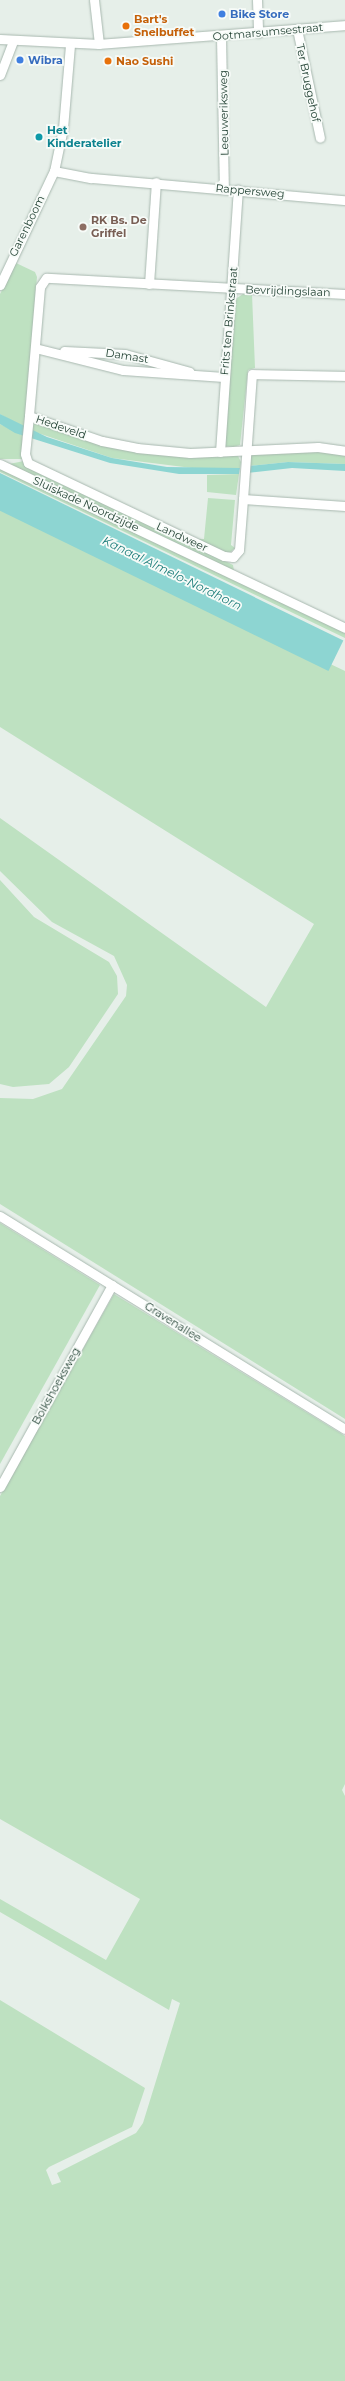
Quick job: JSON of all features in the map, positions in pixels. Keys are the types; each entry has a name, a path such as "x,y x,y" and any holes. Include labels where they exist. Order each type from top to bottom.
{"street":[{"path":"94,0 99,44"},
{"path":"257,0 258,33"},
{"name":"Ootmarsumsestraat","path":"0,39 70,45 99,44 221,37 345,25"},
{"name":"Ter Bruggehof","path":"297,29 320,138"},
{"name":"Leeuweriksweg","path":"221,37 224,189"},
{"path":"0,75 14,41"},
{"name":"Garenboom","path":"0,285 56,167 70,45"},
{"name":"Rappersweg","path":"56,167 91,178 156,182 345,200"},
{"path":"149,284 156,182"},
{"name":"Frits ten Brinkstraat","path":"220,452 238,190"},
{"name":"Hedeveld","path":"232,289 46,278 40,286 29,416 102,441 137,448 220,452 318,447 345,451"},
{"name":"Bevrijdingslaan","path":"232,289 345,294"},
{"name":"Damast","path":"34,348 56,352 123,370 224,377"},
{"name":"Damast","path":"56,352 125,354 171,364 195,374"},
{"path":"345,376 252,374 245,451 243,499 345,506"},
{"name":"Landweer","path":"29,416 26,459 31,464 224,556 233,557 239,550 243,499"},
{"name":"Sluiskade Noordzijde","path":"0,464 345,628"},
{"name":"Gravenallee","path":"0,1216 345,1429"},
{"name":"Bolkshoeksweg","path":"0,1487 112,1285"}],"green space":[{"path":"16,263 35,272 37,277 24,428 0,414 0,294"},
{"path":"246,292 252,294 255,368 248,370 240,445 233,447 224,446 234,300"},
{"path":"32,421 146,453 238,456 241,462 240,468 192,468 112,458 29,430"},
{"path":"0,424 22,435 23,459 0,459"},
{"path":"299,451 345,454 345,464 288,462 248,466 250,455"},
{"path":"24,461 233,565 234,571 9,464"},
{"path":"0,466 345,633 345,638 0,472"},
{"path":"239,474 236,495 207,492 207,475"},
{"path":"208,498 235,500 231,545 235,548 228,554 195,539 204,539"},
{"path":"0,507 345,671 345,1419 0,1204 0,1098 33,1099 62,1089 126,996 127,985 114,956 52,922 0,871 0,818 266,1007 314,924 0,727"},
{"path":"0,880 34,917 109,962 117,976 118,994 69,1067 49,1084 13,1087 0,1084"},
{"path":"0,1223 100,1285 0,1464"},
{"path":"114,1294 345,1436 345,1784 342,1790 345,1796 345,2381 0,2381 0,2000 145,2088 132,2127 49,2167 46,2170 52,2185 61,2182 57,2173 136,2133 143,2123 180,2003 172,1999 169,2010 0,1912 0,1899 106,1960 140,1899 0,1819 0,1496"}],"water":[{"path":"0,414 47,437 112,458 167,467 240,468 239,474 179,474 110,463 15,433 0,424"},
{"path":"288,462 345,464 345,471 292,468 247,473 248,466"},
{"name":"Kanaal Almelo-Nordhorn","path":"0,473 343,640 328,671 0,511"}],"place":[{"name":"Bike Store","path":"222,14"},
{"name":"Bart's Snelbuffet","path":"126,26"},
{"name":"Wibra","path":"20,60"},
{"name":"Nao Sushi","path":"108,61"},
{"name":"Het Kinderatelier","path":"39,137"},
{"name":"RK Bs. De Griffel","path":"83,227"}]}
